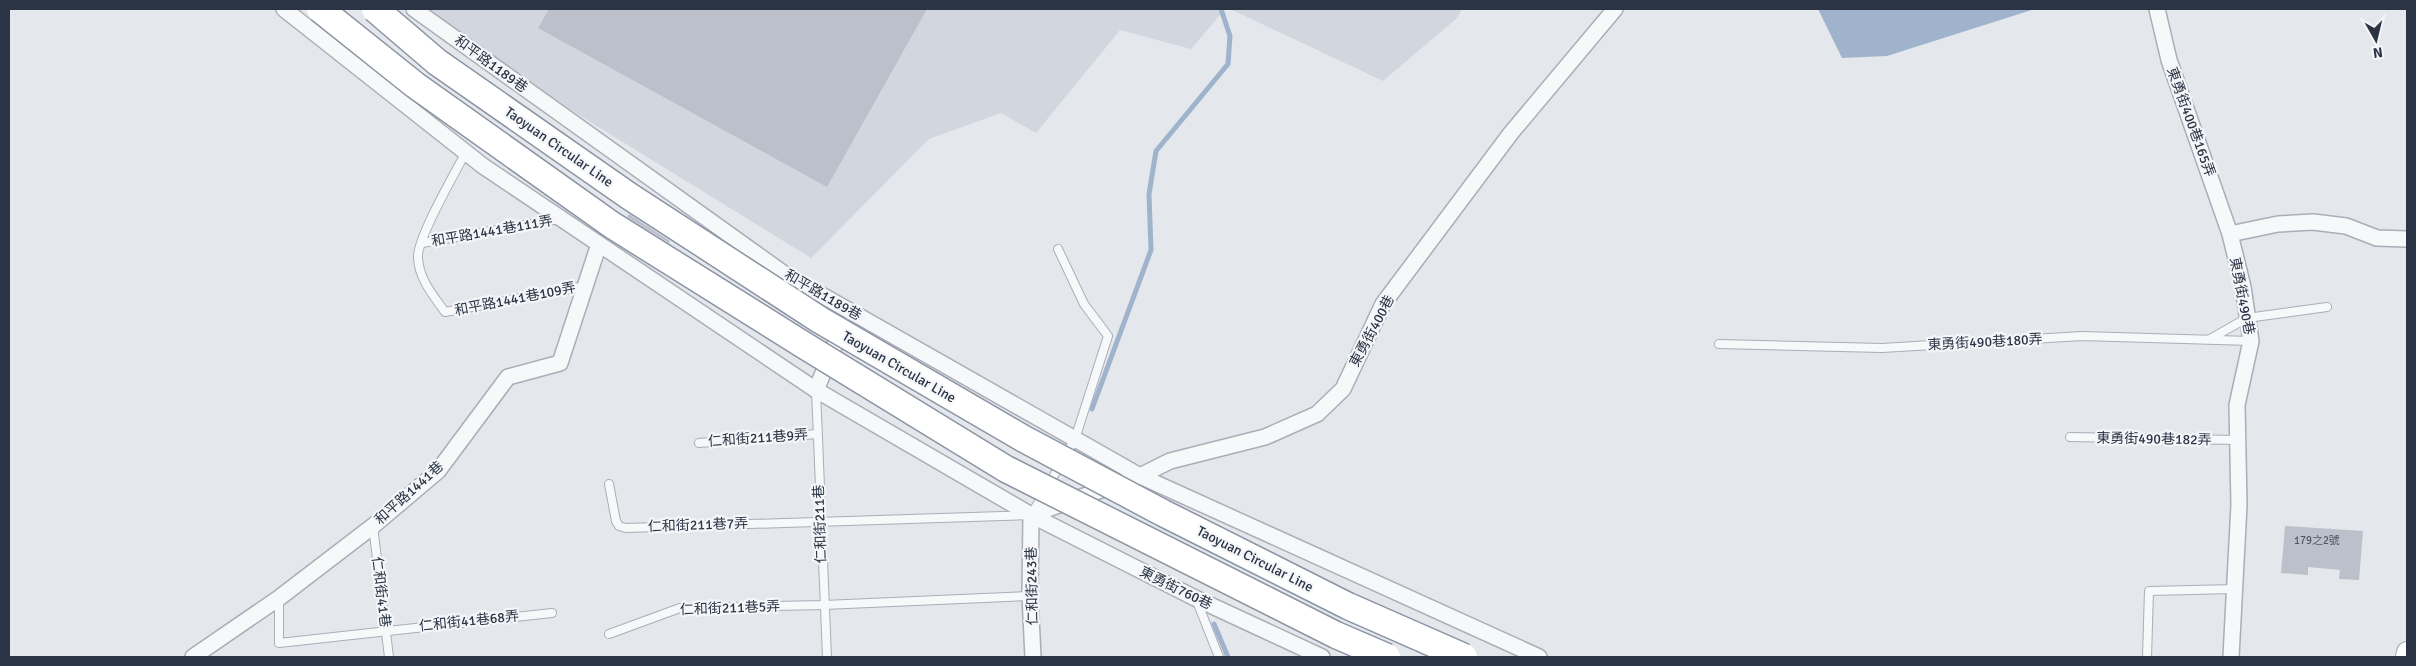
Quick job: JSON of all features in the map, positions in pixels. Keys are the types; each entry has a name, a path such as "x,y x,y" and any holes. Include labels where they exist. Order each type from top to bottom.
{"highway":[{"path":"320,9 415,85 612,225 1006,469 1336,635 1387,657"},
{"name":"Taoyuan Circular Line","path":"375,9 438,62 629,196 820,320 1024,440 1163,513 1348,606 1464,657"}],"street":[{"path":"284,9 466,152 561,219 816,390 1031,515"},
{"name":"和平路1189巷","path":"414,9 783,273 1140,476 1539,657"},
{"name":"東勇街400巷","path":"1031,515 1140,476 1170,461 1265,437 1317,414 1343,389 1383,304 1511,133 1615,9"},
{"name":"東勇街400巷165弄","path":"2157,9 2169,60 2230,234"},
{"path":"2230,234 2278,224 2313,222 2346,226 2377,238 2407,239"},
{"name":"東勇街490巷","path":"2230,234 2251,342 2237,405 2239,504 2231,657"},
{"name":"和平路1441巷","path":"193,657 279,598 373,526 438,471 508,377 560,363 599,244"},
{"path":"816,390 849,310"},
{"name":"仁和街243巷","path":"1031,515 1030,596 1033,657"},
{"name":"東勇街760巷","path":"1031,515 1195,598 1322,657"},
{"path":"2406,657 2407,652"}],"lane":[{"path":"422,243 435,210 466,152"},
{"name":"和平路1441巷111弄","path":"422,243 561,219"},
{"name":"和平路1441巷109弄","path":"422,243 417,256 424,282 445,312 586,286"},
{"path":"1031,515 1075,439 1108,336 1084,304 1058,249"},
{"path":"2208,340 2247,318 2327,307"},
{"name":"東勇街490巷180弄","path":"1719,344 1882,348 2082,336 2251,342"},
{"name":"仁和街211巷","path":"816,390 827,657"},
{"name":"仁和街211巷9弄","path":"698,443 817,434"},
{"name":"東勇街490巷182弄","path":"2070,437 2238,440"},
{"name":"仁和街211巷7弄","path":"610,484 616,521 619,526 626,528 820,520 1031,515"},
{"name":"仁和街41巷","path":"373,526 389,657"},
{"path":"2147,657 2149,591 2235,589"},
{"name":"仁和街211巷5弄","path":"609,634 680,608 824,605 1030,596"},
{"name":"仁和街41巷68弄","path":"279,598 280,643 552,612"},
{"path":"1195,598 1219,657"}],"shaded area":[{"path":"424,9 1225,9 1191,49 1120,30 1036,133 1001,113 929,139 811,258 472,49"},
{"path":"1230,9 1462,9 1457,18 1383,81"}],"water":[{"path":"1818,9 2035,9 1887,56 1842,58"}],"building":[{"path":"549,9 927,9 827,187 538,28"},
{"path":"629,214 670,241 669,243 627,217"},
{"path":"2285,526 2363,531 2359,580 2339,579 2340,570 2308,567 2308,575 2281,573"}],"waterway":[{"path":"1092,409 1151,250 1149,194 1156,151 1228,64 1230,36 1221,9"},
{"path":"1214,624 1228,657"}]}
